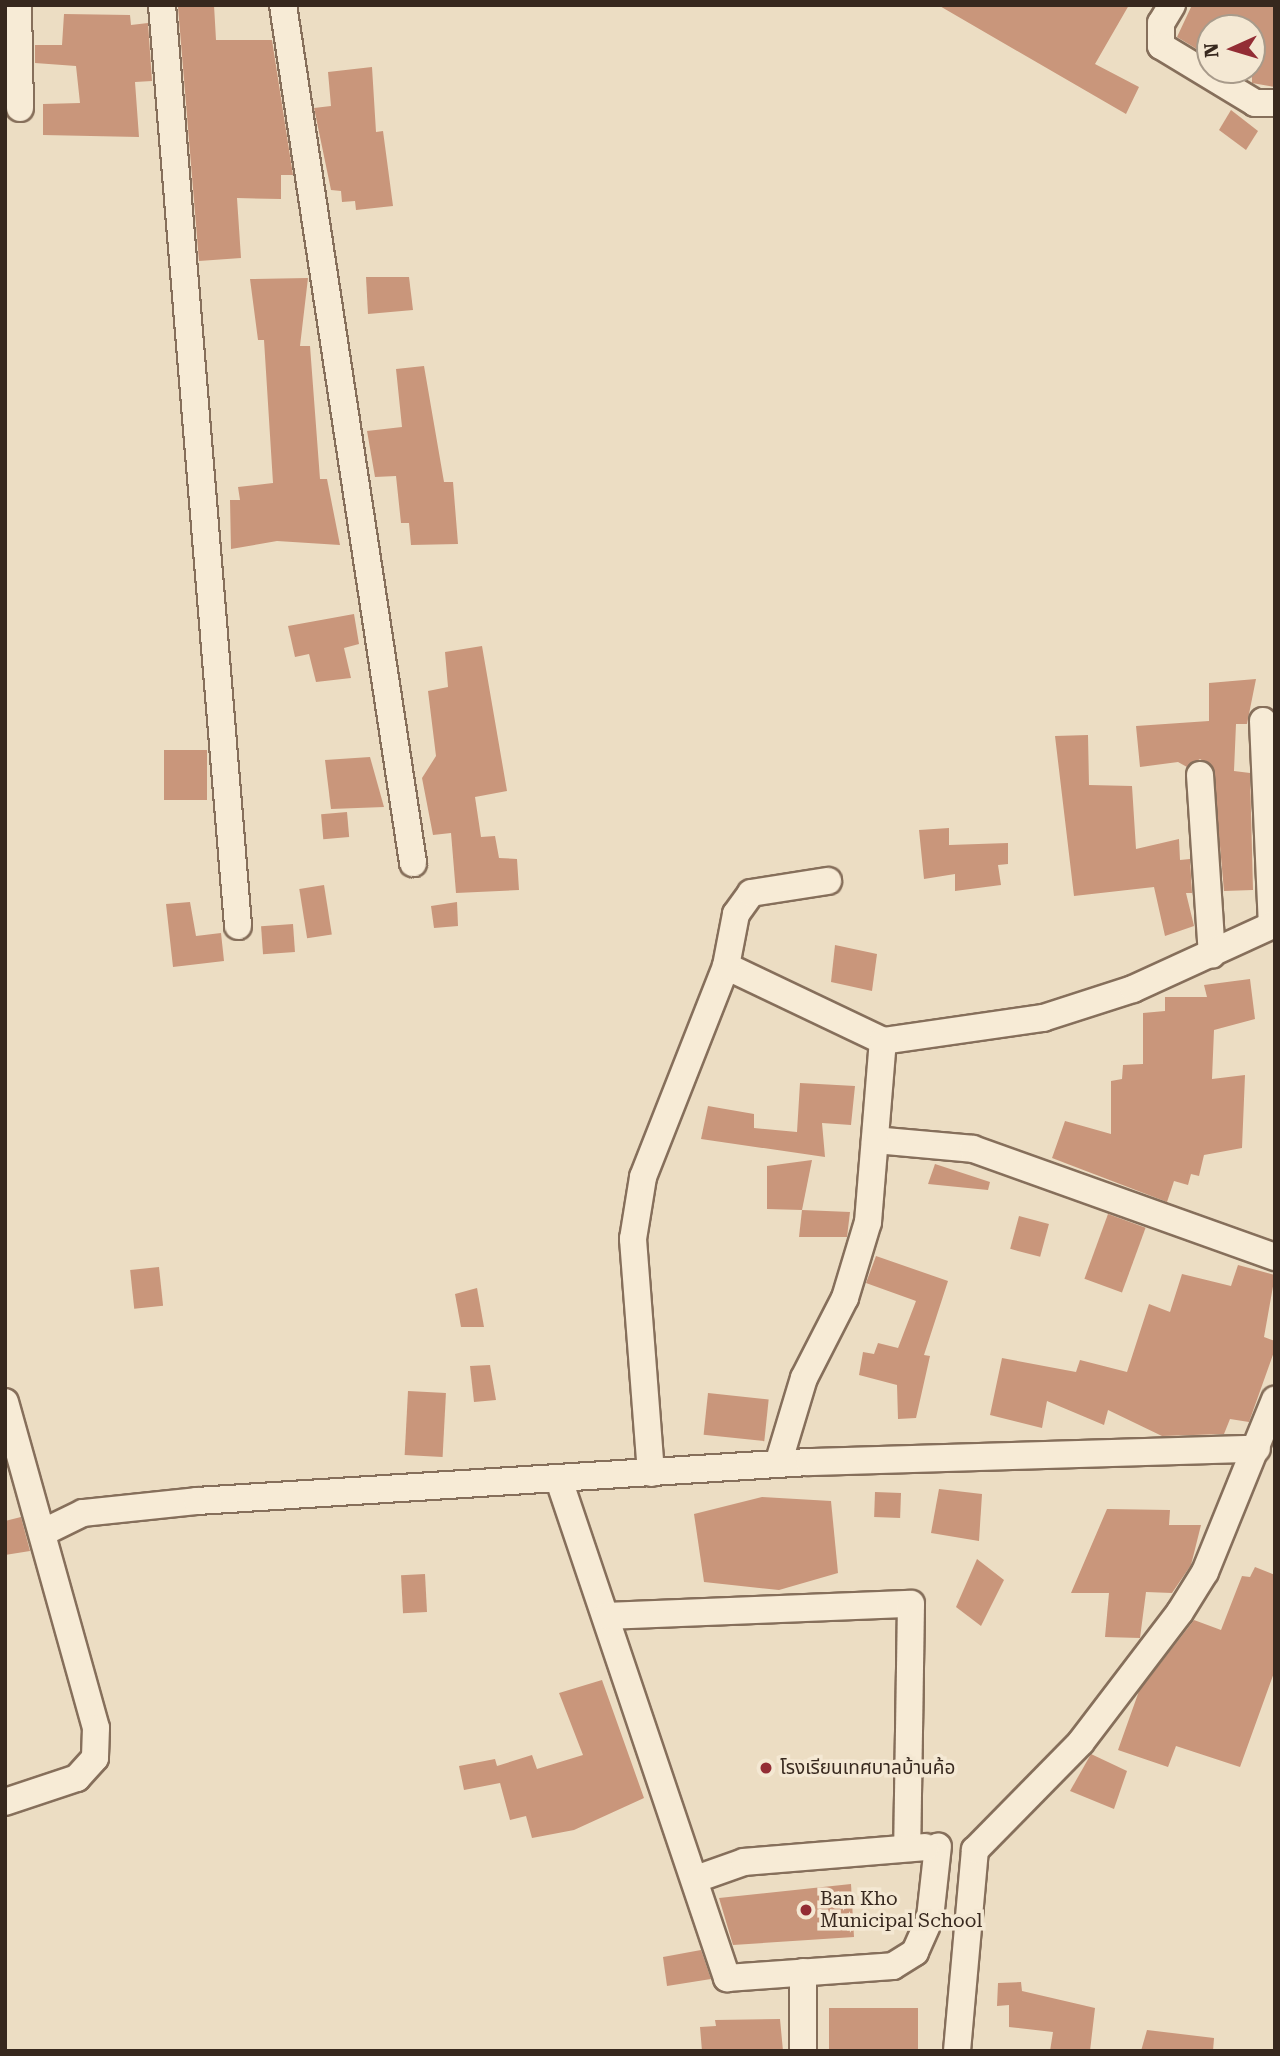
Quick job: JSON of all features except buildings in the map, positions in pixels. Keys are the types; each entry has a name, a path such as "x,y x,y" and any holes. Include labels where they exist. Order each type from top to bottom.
{"street":[{"path":"18,5 20,108"},
{"path":"162,5 238,926"},
{"path":"283,5 413,863"},
{"path":"1172,5 1161,23 1161,46 1255,103 1275,103"},
{"path":"726,966 883,1041 1043,1018 1212,955 1273,924 1263,721"},
{"path":"1200,775 1212,955"},
{"path":"651,1473 633,1239 643,1177 726,966 736,914 751,892 828,881"},
{"path":"778,1464 804,1378 845,1298 868,1222 883,1041"},
{"path":"875,1140 973,1149 1275,1257"},
{"path":"957,2051 975,1850 1081,1742 1180,1612 1205,1572 1275,1400"},
{"path":"5,1402 86,1681 95,1758 77,1778 5,1802"},
{"path":"44,1532 83,1513 197,1501 778,1464 1256,1449"},
{"path":"559,1480 727,1978 893,1966 915,1952 930,1919 938,1846"},
{"path":"606,1616 911,1604 907,1848"},
{"path":"696,1880 744,1862 938,1846 975,1850"},
{"path":"803,1972 803,2051"}],"place":[{"name":"โรงเรียนเทศบาลบ้านค้อ","path":"766,1768"},
{"name":"Ban Kho Municipal School","path":"806,1910"}]}
